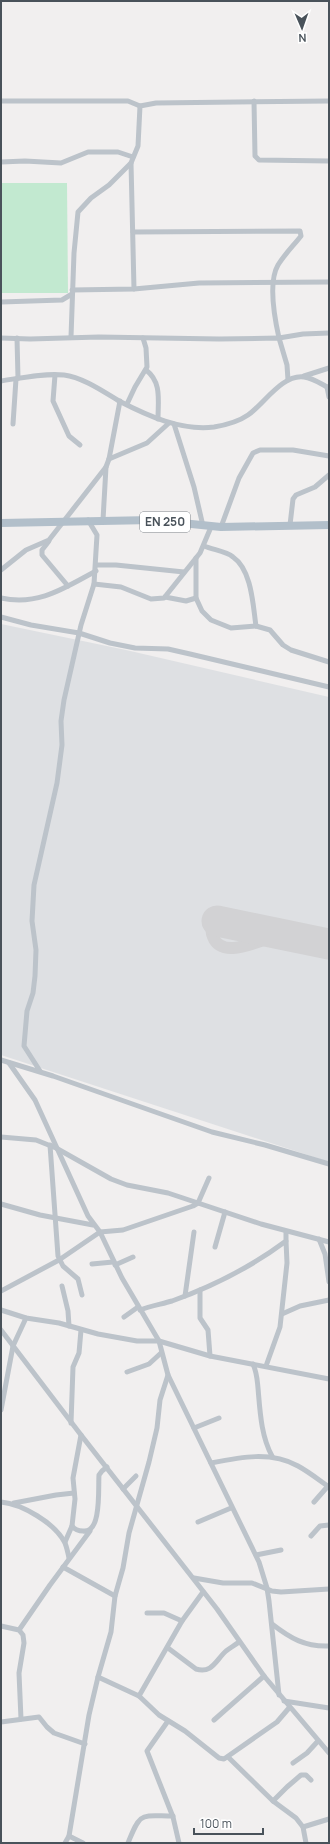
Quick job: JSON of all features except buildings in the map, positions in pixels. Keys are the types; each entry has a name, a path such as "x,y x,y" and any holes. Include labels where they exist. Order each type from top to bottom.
{"main road":[{"name":"EN 250","path":"1,523 88,520 152,520 221,527 329,526"}],"street":[{"path":"1,101 128,101 140,106 149,104 254,101 329,101"},
{"path":"254,101 256,159 329,161"},
{"path":"134,289 131,163 138,146 140,106"},
{"path":"1,162 25,161 61,163 88,152 118,152 133,157"},
{"path":"71,337 74,253 78,212 91,198 109,185 131,163"},
{"path":"133,232 300,231 301,236 278,265 274,283 273,304 288,380"},
{"path":"1,302 62,300 72,292 134,289 199,282 329,282"},
{"path":"1,338 279,338 303,334 329,333"},
{"path":"13,424 17,378 17,338"},
{"path":"127,404 148,364 143,338"},
{"path":"1,381 17,378 55,375 72,377 100,389 120,401 158,419 172,424 202,428 234,422 254,411 265,399 288,380 329,368"},
{"path":"146,370 152,375 157,384 158,419"},
{"path":"55,375 53,401 69,436 80,445"},
{"path":"304,376 328,387 329,397"},
{"path":"68,586 42,553 49,540 106,467 109,459 120,401"},
{"path":"109,459 147,443 172,424"},
{"path":"165,597 204,546 207,526 172,424"},
{"path":"221,527 239,478 253,453 260,450 293,450 329,456"},
{"path":"104,520 106,467"},
{"path":"290,526 293,499 296,495 315,487 329,475"},
{"path":"40,1072 24,1046 27,1010 33,993 35,981 36,950 32,921 34,885 56,783 62,745 62,709 79,633 94,584 97,535 88,520"},
{"path":"1,570 26,550 49,540"},
{"path":"204,546 234,557 244,572 252,592 256,626"},
{"path":"196,558 196,598 202,611 211,620 231,628 256,626 272,631 279,640 291,650 329,662"},
{"path":"1,598 29,599 52,595 96,568 116,565 184,572"},
{"path":"94,584 121,587 151,599 165,597 186,601 196,598"},
{"path":"1,617 31,625 79,633 130,647 168,649 329,687"},
{"path":"1,1060 40,1072 212,1132 265,1145 329,1164"},
{"path":"9,1063 35,1100 93,1225 100,1232 114,1264 159,1342 168,1375 231,1508 241,1523 256,1555 267,1588 279,1695"},
{"path":"1,1137 36,1140 50,1145 116,1181 127,1185 168,1193 286,1232 329,1242"},
{"path":"50,1145 59,1260 63,1266 78,1279 82,1295"},
{"path":"1,1291 59,1260 100,1232 123,1230 193,1206 198,1203 209,1178"},
{"path":"1,1204 30,1213 93,1225"},
{"path":"215,1247 225,1212"},
{"path":"185,1296 194,1232"},
{"path":"266,1366 279,1333 282,1314 286,1263 286,1232"},
{"path":"319,1239 325,1254 329,1282"},
{"path":"124,1316 139,1308 185,1296 200,1290 250,1266 286,1241"},
{"path":"92,1264 114,1264 133,1257"},
{"path":"62,1286 68,1311 69,1326"},
{"path":"200,1290 200,1318 208,1330 210,1356"},
{"path":"282,1314 300,1306 329,1300"},
{"path":"1,1310 26,1318 69,1326 81,1330 138,1341 159,1342 210,1356 329,1379"},
{"path":"1,1410 13,1346 26,1318"},
{"path":"1,1330 71,1423 137,1505 194,1578 203,1592 218,1609 239,1642 264,1676 289,1708 329,1753"},
{"path":"71,1423 73,1367 79,1354 81,1330"},
{"path":"127,1372 149,1364 161,1353"},
{"path":"253,1364 258,1377 258,1390 265,1441 272,1456"},
{"path":"65,1843 69,1836 89,1715 111,1632 115,1596 157,1428 160,1400 168,1375"},
{"path":"194,1428 219,1418"},
{"path":"65,1542 72,1526 74,1467 81,1435"},
{"path":"211,1463 242,1457 272,1456 299,1466 329,1487 314,1502"},
{"path":"19,1630 69,1558 94,1527 96,1520 99,1475 106,1467"},
{"path":"123,1489 136,1476"},
{"path":"1,1502 13,1503 74,1493"},
{"path":"13,1503 26,1508 42,1520 65,1542 69,1558"},
{"path":"198,1522 231,1508"},
{"path":"311,1536 320,1526 329,1525"},
{"path":"72,1526 84,1532 90,1531"},
{"path":"256,1555 281,1550"},
{"path":"63,1567 115,1596"},
{"path":"194,1578 224,1582 252,1583 272,1591 281,1592 329,1589"},
{"path":"138,1696 168,1648 182,1621 203,1592"},
{"path":"147,1613 164,1613 182,1621"},
{"path":"272,1624 302,1644 329,1646"},
{"path":"1,1626 19,1630 23,1635 24,1643 19,1673 21,1719"},
{"path":"168,1648 196,1669 201,1670 211,1668 227,1650 239,1642"},
{"path":"214,1720 264,1676"},
{"path":"98,1677 138,1696 152,1710 185,1731 220,1758 228,1757 245,1743 277,1722 289,1708"},
{"path":"284,1701 329,1708"},
{"path":"1,1722 39,1717 54,1733 85,1744"},
{"path":"168,1721 147,1751 173,1816 179,1843"},
{"path":"293,1763 307,1753 318,1741"},
{"path":"228,1757 273,1801 296,1818 303,1827 306,1843"},
{"path":"273,1801 292,1781 301,1775 306,1775 310,1780"},
{"path":"128,1843 137,1821 141,1818 173,1816"},
{"path":"303,1827 329,1819"},
{"path":"69,1836 83,1843"}],"shaded area":[{"path":"1,624 126,650 329,697 329,1162 1,1055"}],"green space":[{"path":"1,183 67,183 68,293 1,293"}],"taxiway":[{"path":"217,921 212,928 212,935 217,944 224,947 239,947 272,937 289,936"}],"runway":[{"path":"217,921 329,944"}]}
